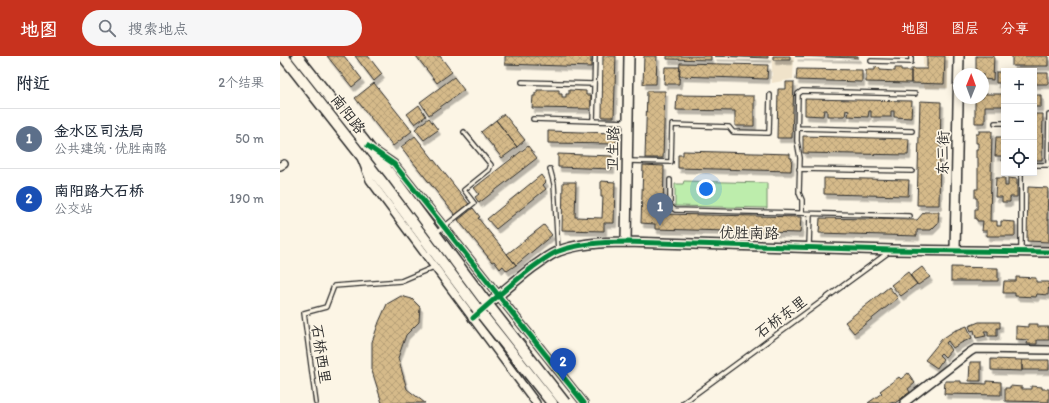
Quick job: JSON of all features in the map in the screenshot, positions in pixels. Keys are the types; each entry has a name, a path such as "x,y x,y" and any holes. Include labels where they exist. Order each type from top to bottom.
{"main road":[{"name":"南阳路","path":"283,56 475,306 552,403"},
{"name":"南阳路","path":"297,56 368,146 484,301 565,403"}],"street":[{"name":"卫生路","path":"626,242 629,56"},
{"name":"东三街","path":"955,250 959,56"},
{"path":"368,146 394,164 584,403"},
{"path":"359,153 370,180 536,403"},
{"name":"优胜南路","path":"473,318 498,295 546,257 571,247 590,244 626,242 809,246 892,250 1049,252"},
{"path":"904,403 975,349 1049,350"},
{"path":"916,394 916,403"}],"lane":[{"path":"593,121 595,56"},
{"path":"871,61 911,62 911,56"},
{"path":"522,82 594,84"},
{"path":"802,213 802,200 799,193 800,158 797,141 798,94 802,91 915,94"},
{"path":"627,161 672,162 672,126 729,127 733,132 769,133 770,95"},
{"path":"1037,165 1048,165 1049,115"},
{"path":"533,119 628,122"},
{"path":"995,123 1001,123"},
{"path":"797,128 912,131"},
{"path":"435,234 474,203 464,190 489,170 491,165 464,132"},
{"path":"550,169 554,184 558,251"},
{"path":"800,169 912,171"},
{"path":"1021,251 1022,176"},
{"path":"670,180 670,206 675,210 910,216"},
{"path":"809,246 810,214"},
{"name":"石桥东里","path":"683,403 892,250"},
{"name":"石桥西里","path":"316,403 304,313 326,307 334,286 401,280 435,267"}],"shaded area":[{"path":"772,56 794,56 793,79 772,83"},
{"path":"923,56 948,56 948,88 923,88"}],"green space":[{"path":"684,181 767,183 767,208 675,206 675,184 683,184"}],"building":[{"path":"327,56 344,56 362,79 352,87"},
{"path":"355,56 368,56 382,74 374,81"},
{"path":"416,56 440,56 452,72 437,83"},
{"path":"505,56 591,56 591,67 505,64"},
{"path":"603,56 616,56 614,117 602,117"},
{"path":"644,56 657,56 656,84 643,84"},
{"path":"667,56 711,56 711,60 667,59"},
{"path":"714,56 768,56 768,58"},
{"path":"773,56 790,56 790,60 773,60"},
{"path":"795,56 858,56 858,58"},
{"path":"927,56 945,56 944,84 911,83 911,69 927,69"},
{"path":"976,56 994,56 993,80 989,80 989,68 976,68"},
{"path":"1012,56 1048,56 1048,66 1012,66"},
{"path":"680,63 768,65 767,79 679,76"},
{"path":"665,67 680,67 679,84 664,84"},
{"path":"875,67 880,68 880,70 895,71 895,68 901,68 901,71 911,71 911,83 866,82 866,70 875,70"},
{"path":"797,69 862,70 862,82 796,80"},
{"path":"996,72 1001,72 1001,83 996,83"},
{"path":"1037,73 1048,73 1048,84 1037,84"},
{"path":"454,77 464,90 429,115 420,102"},
{"path":"786,82 794,82 792,138 777,138 778,89 786,89"},
{"path":"374,83 412,131 393,146 355,98"},
{"path":"537,90 559,90 559,94 562,94 562,97 566,97 566,94 569,94 569,90 586,91 586,95 591,95 591,109 532,108 533,96 537,93"},
{"path":"647,91 665,91 663,158 645,158"},
{"path":"989,94 1001,94 1001,106 985,106 985,123 975,123 975,104 989,104"},
{"path":"677,95 754,96 754,126 735,126 735,111 676,110"},
{"path":"1037,95 1041,95 1041,107 1037,107"},
{"path":"805,99 912,101 911,118 894,117 894,111 891,111 891,117 871,117 871,111 869,111 868,117 848,116 849,111 846,110 845,116 827,116 827,110 824,110 823,116 805,115"},
{"path":"920,101 941,102 939,205 917,205"},
{"path":"419,105 426,116 415,124 407,114"},
{"path":"504,114 525,140 517,147 496,120"},
{"path":"1037,114 1043,114 1042,160 1037,160"},
{"path":"429,118 438,130 424,140 415,129"},
{"path":"496,120 517,147 502,158 481,132"},
{"path":"548,131 616,133 616,144 548,143"},
{"path":"979,131 992,131 990,221 997,221 997,226 1001,226 1001,221 1015,222 1015,236 987,236 987,231 982,231 983,221 977,221 977,219 975,219 977,198 975,198 975,189 978,189 978,158 976,158 976,149 978,149 978,143 976,143 976,134 979,134"},
{"path":"415,136 469,204 455,215 401,147"},
{"path":"803,136 909,139 908,155 803,153"},
{"path":"996,137 1001,137 1001,156 995,156"},
{"path":"528,146 537,158 479,203 475,197 479,194 474,188"},
{"path":"683,151 790,154 790,158 792,158 791,171 678,168 678,155 683,155"},
{"path":"558,154 612,156 612,169 558,167"},
{"path":"643,165 664,166 663,214 801,217 800,233 655,229 655,224 641,223"},
{"path":"541,175 546,182 543,185 546,189 496,229 487,219"},
{"path":"824,178 909,180 908,196 824,194"},
{"path":"996,178 1005,178 1005,186 1008,186 1008,178 1017,179 1017,197 1010,197 1010,202 1002,202 1002,197 995,197"},
{"path":"601,181 615,182 614,223 604,223 604,231 562,230 563,182 576,182 575,217 602,218 603,197 601,197"},
{"path":"1028,187 1048,188 1047,220 1049,220 1049,242 1027,241"},
{"path":"473,208 480,217 478,218 516,265 507,271 503,266 500,269 494,261 492,262 458,220"},
{"path":"924,212 939,212 938,223 931,230 917,230 917,236 819,233 820,218 917,220"},
{"path":"544,225 552,235 516,265 507,254"},
{"path":"922,267 930,277 918,285 910,276"},
{"path":"951,267 998,268 998,281 951,281"},
{"path":"908,272 917,284 901,296 891,285"},
{"path":"1016,277 1036,278 1036,282 1049,282 1048,295 1037,294 1036,297 1015,296 1015,293 1003,293 1004,281 1016,281"},
{"path":"889,287 898,298 854,333 845,322"},
{"path":"401,296 412,299 420,307 419,322 406,335 398,358 407,389 425,403 382,403 372,371 372,342 379,322 387,304"},
{"path":"979,322 1000,322 1000,328 997,328 997,336 988,336 988,331 984,331 986,336 976,338 974,330 971,331 969,326"},
{"path":"1028,324 1038,324 1038,327 1049,327 1049,340 1037,340 1037,344 1027,344 1028,340 1016,339 1016,326 1028,327"},
{"path":"967,326 972,338 953,348 948,341 946,343 951,350 945,357 941,353 939,355 943,359 937,368 925,360 942,339 954,331"},
{"path":"991,359 1022,360 1022,371 991,370"},
{"path":"1022,360 1049,360 1049,370 1022,370"},
{"path":"970,362 981,362 981,381 969,381"},
{"path":"908,373 915,383 908,389 910,392 895,403 868,403 882,393 880,391 899,377 901,379"},
{"path":"945,381 987,384 987,381 1001,382 1001,395 944,394"},
{"path":"1010,386 1022,387 1022,389 1031,389 1031,386 1049,389 1049,402 1005,401 1005,388 1010,388"}],"cycle path":[{"path":"368,146 394,164 584,403"},
{"path":"473,318 533,267 556,252 575,246 609,242 892,250 1049,252"}],"place":[{"name":"金水区司法局","path":"660,226"},
{"name":"南阳路大石桥","path":"563,381"}]}
